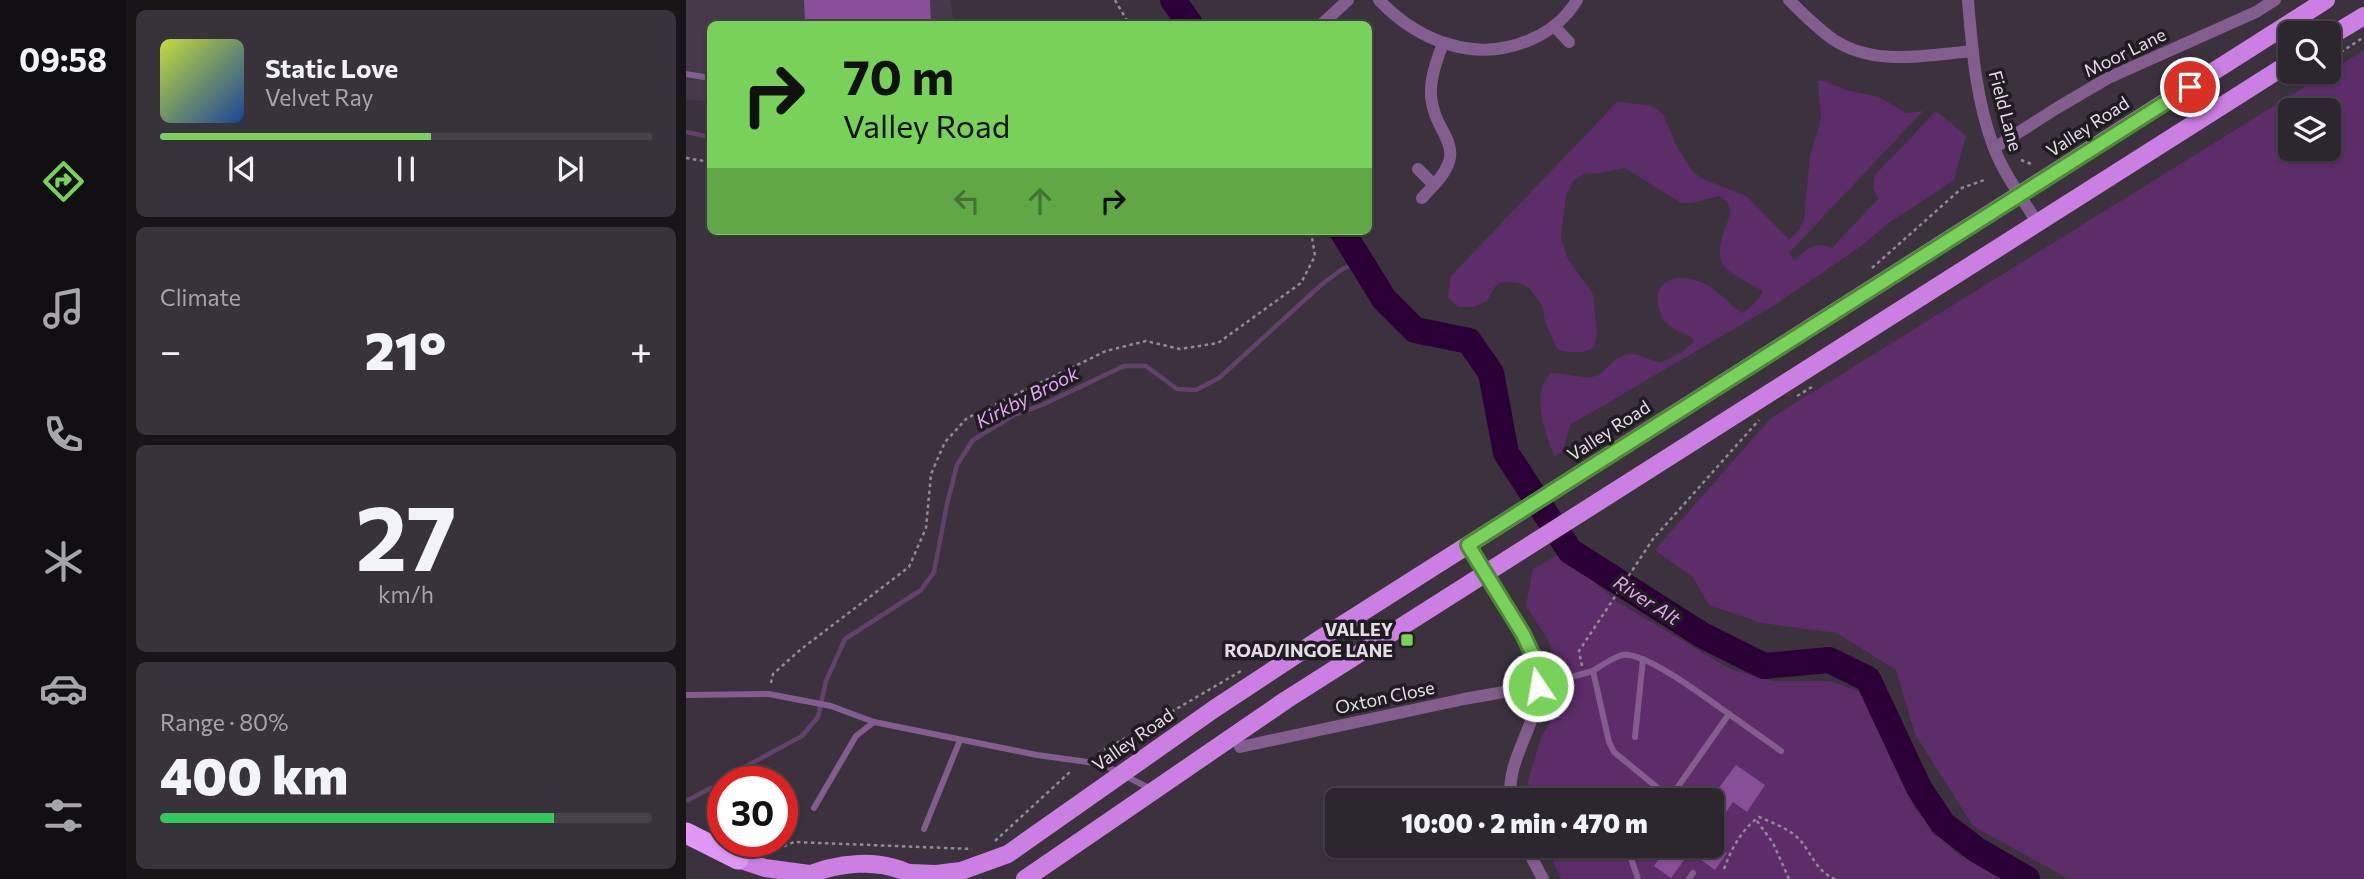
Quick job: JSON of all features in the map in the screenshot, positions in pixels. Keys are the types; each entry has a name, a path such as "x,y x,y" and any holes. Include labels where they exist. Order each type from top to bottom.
{"highway":[{"path":"686,833 738,859"}],"main road":[{"name":"Valley Road","path":"804,877 839,866 868,864 883,865 914,876 936,874 961,871 1008,854 1309,646 2326,0"},
{"path":"2341,30 2364,16"},
{"path":"1025,879 1286,700 2278,70"},
{"path":"738,859 804,877"}],"street":[{"path":"1325,21 1348,0"},
{"path":"1379,0 1408,25 1443,43 1476,50 1506,47 1539,36 1554,26 1577,0"},
{"path":"1789,0 1826,34 1846,47 1869,55 1889,58 1973,51"},
{"name":"Field Lane","path":"1968,0 1983,109 1994,148 2037,222"},
{"name":"Moor Lane","path":"1994,148 2108,78 2256,12 2275,0"},
{"path":"1554,26 1569,42"},
{"path":"1422,198 1447,169 1451,155 1435,114 1431,95 1433,73 1443,43"},
{"path":"1418,169 1434,185"},
{"path":"1468,545 1523,634 1536,662 1537,704 1516,758 1511,788"},
{"name":"Oxton Close","path":"1240,747 1464,699 1538,686"},
{"path":"1532,858 1543,879"}],"lane":[{"path":"686,74 707,78"},
{"path":"1538,686 1593,671 1624,654 1643,659 1729,713 1781,751"},
{"path":"1635,737 1643,659"},
{"path":"1593,671 1609,742 1614,752 1656,788"},
{"path":"686,695 769,694 831,706 874,722 1037,755 1102,764 1153,790"},
{"path":"1677,788 1729,713"},
{"path":"814,808 856,736 874,722"},
{"path":"923,829 960,740"},
{"path":"1631,858 1638,879"}],"path":[{"path":"1115,0 1127,21"},
{"path":"2341,52 2364,37"},
{"path":"686,158 707,162"},
{"path":"2021,160 2035,166"},
{"path":"1870,271 1962,188 1987,179"},
{"path":"769,694 772,674 909,567 926,528 931,474 945,442 967,418 1106,351 1146,341 1180,349 1218,342 1301,283 1315,256 1312,235"},
{"path":"1788,401 1822,380"},
{"path":"1584,673 1579,651 1653,539 1764,414"},
{"path":"995,841 1082,761 1249,666"},
{"path":"1724,869 1730,852 1741,835 1748,825 1759,817 1786,829 1799,839 1818,867 1835,879"},
{"path":"1757,821 1773,843 1789,879"},
{"path":"798,842 970,849 983,845"}],"shaded area":[{"path":"686,0 950,0 954,21 707,21 707,102 686,99"},
{"path":"2364,50 2364,879 2069,879 1973,826 1915,734 1896,670 1837,633 1762,623 1709,605 1693,577 1655,550 1771,418 2278,103 2278,161 2341,161 2341,98 2287,98 2309,84 2341,84 2341,64"},
{"path":"1818,81 1879,97 1906,113 1923,111 1789,253 1795,260 1812,247 1821,245 1832,248 1878,199 1873,188 1875,175 1935,112 1966,136 1954,180 1887,224 1860,247 1773,306 1570,425 1563,451 1554,457 1540,402 1544,382 1551,373 1596,376 1616,360 1629,354 1660,363 1682,352 1694,341 1670,326 1662,316 1658,296 1664,284 1679,278 1698,281 1716,291 1741,313 1759,298 1763,291 1735,275 1722,261 1721,242 1731,211 1727,201 1719,196 1681,203 1625,168 1583,174 1574,180 1566,195 1561,237 1567,258 1593,294 1597,335 1594,347 1585,351 1558,350 1545,322 1543,307 1523,284 1500,283 1487,301 1474,307 1458,307 1448,297 1450,277 1617,102 1648,105 1658,110 1664,116 1676,145 1693,172 1701,178 1746,196 1789,240 1799,230 1804,219 1810,156 1821,119"},
{"path":"1561,553 1616,601 1730,669 1773,681 1830,681 1864,693 1915,809 1956,853 2004,879 1561,879 1552,858 1724,858 1724,788 1529,788 1528,781 1541,737 1562,703 1562,673 1547,638 1526,606 1533,569"}],"building":[{"path":"804,0 930,0 931,21 805,21"},
{"path":"1736,765 1765,785 1747,812 1733,802 1724,815 1724,788 1719,788"},
{"path":"1659,858 1686,858 1671,878 1654,866"},
{"path":"1698,858 1723,858 1715,870"}],"waterway":[{"name":"River Alt","path":"1173,0 1188,21"},
{"path":"686,132 707,136"},
{"name":"River Alt","path":"1344,235 1384,299 1415,330 1469,341 1491,373 1506,453 1570,551 1702,635 1764,666 1829,660 1868,679 1919,788 1943,824 1977,850 2027,879"},
{"name":"Kirkby Brook","path":"746,766 802,736 818,717 826,681 845,639 921,590 934,572 957,465 973,440 1014,415 1042,405 1124,366 1146,366 1177,389 1196,390 1219,378 1321,285 1359,261"},
{"name":"Kirkby Brook","path":"688,800 707,790"}],"place":[{"name":"VALLEY ROAD/INGOE LANE","path":"1407,640"}],"route":[{"path":"1538,686 1536,662 1523,634 1468,545 2190,87"}]}
